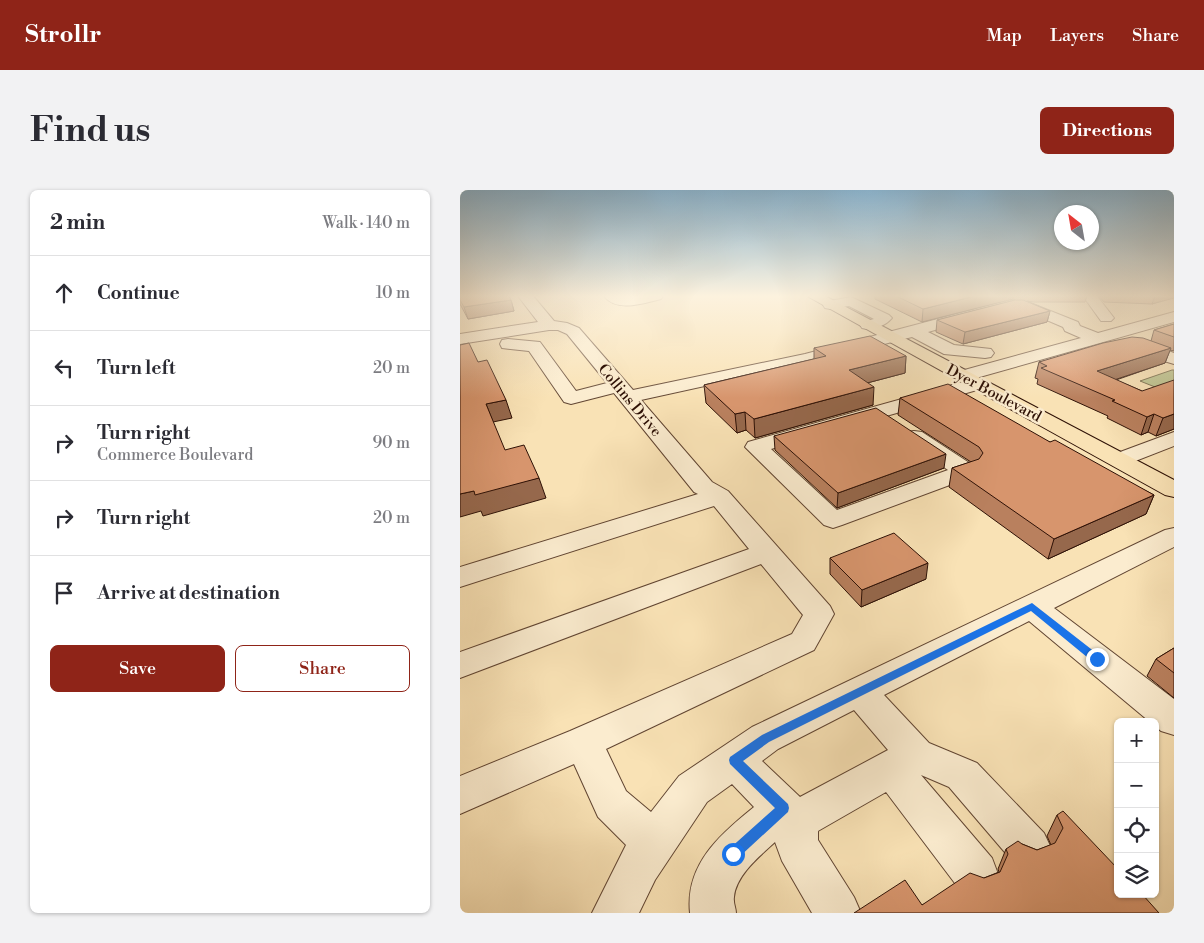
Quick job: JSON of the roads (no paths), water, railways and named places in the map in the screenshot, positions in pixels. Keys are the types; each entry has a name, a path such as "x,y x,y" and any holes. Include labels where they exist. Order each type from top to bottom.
{"main road":[{"name":"Dyer Boulevard","path":"875,330 1174,490"}],"street":[{"path":"460,352 526,330"},
{"name":"Collins Drive","path":"570,330 703,487 719,496 819,614 803,642 583,742"},
{"path":"460,340 504,338 534,346 571,398 624,392 805,359 918,330"},
{"path":"1052,334 1065,330"},
{"path":"1077,330 1100,337"},
{"path":"878,412 966,471 833,520 756,447 878,412 965,377 1100,337 1118,330"},
{"path":"913,331 950,350 985,353 1006,364 1032,373 1119,330"},
{"path":"1127,330 1141,347 1174,360"},
{"path":"1132,330 1174,346"},
{"path":"933,378 965,377"},
{"path":"1120,460 1174,438"},
{"path":"460,577 719,496"},
{"path":"615,913 638,864 693,789 766,738 1174,536"},
{"path":"460,665 767,552"},
{"path":"1032,606 1174,720"},
{"path":"859,692 976,874"},
{"path":"460,796 583,742 612,804 654,842"},
{"path":"734,760 790,815 797,846 838,913"},
{"path":"713,913 710,898 717,875 733,854 790,815 903,761 962,775 1029,848"}]}
